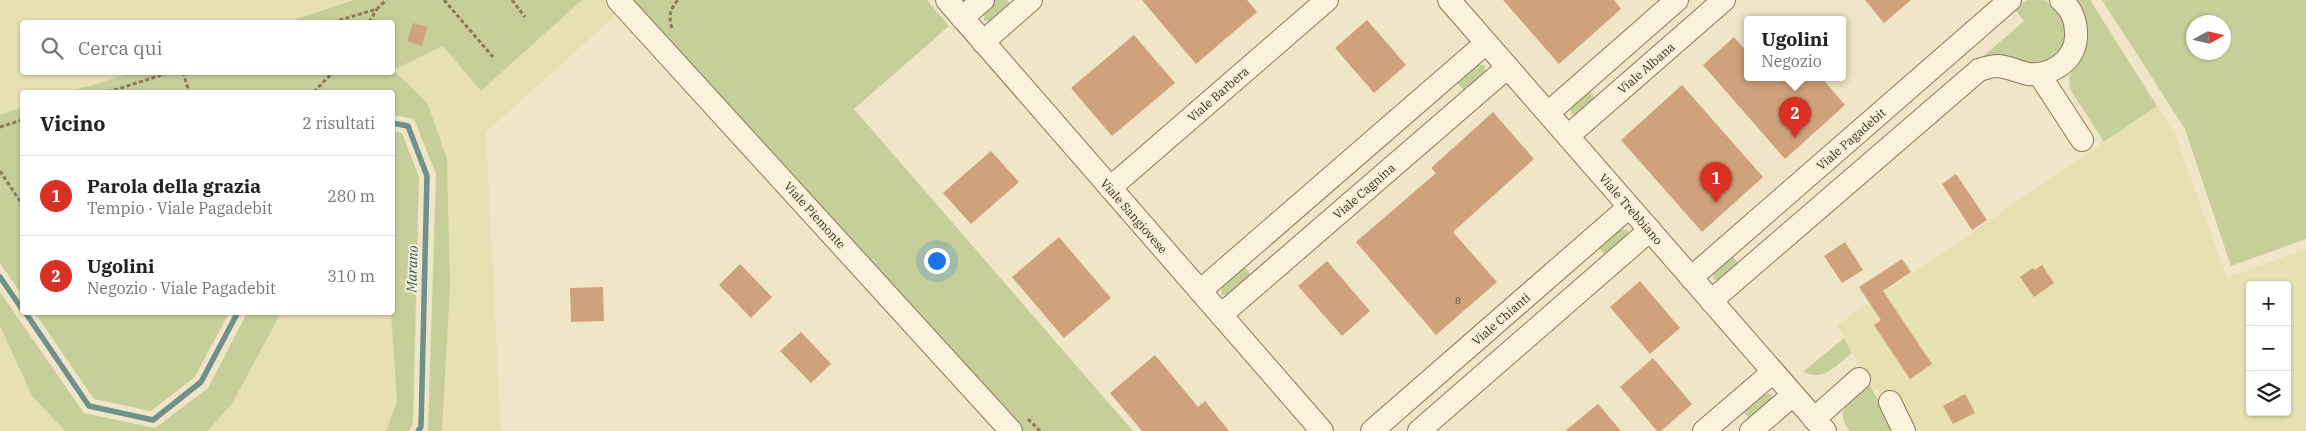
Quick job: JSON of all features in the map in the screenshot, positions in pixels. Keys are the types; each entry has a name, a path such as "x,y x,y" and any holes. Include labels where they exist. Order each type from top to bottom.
{"street":[{"name":"Viale Piemonte","path":"618,0 1011,431"},
{"name":"Viale Sangiovese","path":"946,0 1322,431"},
{"path":"962,18 983,0"},
{"path":"983,42 1031,0"},
{"name":"Viale Barbera","path":"1110,188 1326,0"},
{"name":"Viale Trebbiano","path":"1449,0 1819,425 1859,379"},
{"path":"1548,113 1677,0"},
{"name":"Viale Albana","path":"1568,136 1724,0"},
{"name":"Viale Pagadebit","path":"1691,278 2010,0"},
{"path":"1711,301 1979,70 1995,66 2039,74 2052,71 2063,64 2071,54 2076,42 2077,29 2074,16 2061,0"},
{"path":"1200,291 1486,43"},
{"name":"Viale Cagnina","path":"1221,315 1508,67"},
{"path":"2039,74 2082,140"},
{"name":"Viale Chianti","path":"1372,431 1629,206"},
{"path":"1420,431 1650,230"},
{"path":"1704,431 1773,372"},
{"path":"1751,431 1793,394"},
{"path":"1890,402 1904,431"}],"path":[{"path":"370,20 386,0"},
{"path":"444,0 493,57"},
{"path":"512,0 525,17"},
{"path":"340,20 377,9"},
{"path":"114,90 162,75"},
{"path":"184,75 188,90"},
{"path":"316,90 329,75"},
{"path":"0,127 20,121"},
{"path":"0,172 20,201"}],"shaded area":[{"path":"0,0 354,0 293,20 20,20 20,75 124,75 76,90 20,90 20,108 0,115"},
{"path":"582,0 603,0 616,15 486,132 501,431 442,431 450,285 447,159 395,73 395,69 443,46 481,91"},
{"path":"2157,106 2175,135 2227,278 2306,249 2306,431 1912,431 1899,402 1870,385 1837,325"},
{"path":"280,315 391,315 397,402 386,431 208,431 233,402"},
{"path":"0,326 32,396 65,431 0,431"}],"green space":[{"path":"354,0 582,0 481,91 443,46 395,69 395,20 293,20"},
{"path":"632,0 927,0 949,26 854,109 1133,431 1024,431"},
{"path":"994,0 1007,0 1013,7 997,21 984,21 985,8"},
{"path":"2028,0 2043,0 2060,10 2069,30 2064,50 2038,66 1979,60 2024,21 2013,7"},
{"path":"2075,0 2090,0 2157,106 2104,142 2070,89 2069,77 2086,46 2087,30"},
{"path":"2102,0 2306,0 2306,239 2231,266 2185,129"},
{"path":"1472,65 1485,65 1484,79 1467,94 1455,80"},
{"path":"395,72 428,104 447,159 450,285 442,431 428,431 436,174 414,119 395,115 395,90 76,90 124,75 395,75"},
{"path":"1587,88 1599,102 1584,115 1571,114 1572,101"},
{"path":"20,108 20,292 0,263 0,115"},
{"path":"395,131 402,133 419,177 413,424 409,431 386,431 397,402 391,315 395,315"},
{"path":"1615,229 1628,230 1626,242 1608,258 1596,245"},
{"path":"1730,253 1741,267 1726,280 1713,280 1714,267"},
{"path":"1242,264 1254,279 1235,295 1221,295 1223,281"},
{"path":"0,292 84,413 155,428 208,388 246,315 280,315 233,402 208,431 65,431 32,396 0,326"},
{"path":"36,315 228,315 195,377 151,411 94,399"},
{"path":"1844,338 1852,353 1824,374 1810,375 1803,372"},
{"path":"1870,385 1894,431 1850,431 1845,423 1843,416 1847,405"},
{"path":"1772,394 1768,408 1752,422 1741,409 1757,395"}],"building":[{"path":"1142,0 1247,0 1257,12 1196,64"},
{"path":"1503,0 1614,0 1621,9 1559,64"},
{"path":"1865,0 1911,0 1884,23"},
{"path":"1367,20 1406,65 1374,93 1335,48"},
{"path":"413,23 427,27 422,46 407,41"},
{"path":"1134,35 1175,83 1112,136 1071,88"},
{"path":"1734,37 1744,48 1744,81 1824,81 1845,105 1785,159 1703,65"},
{"path":"1682,85 1763,177 1702,232 1621,140"},
{"path":"1493,112 1534,159 1453,232 1497,282 1436,335 1356,242 1436,173 1431,168"},
{"path":"991,151 1019,182 971,224 943,193"},
{"path":"1956,174 1987,220 1972,230 1942,184"},
{"path":"1059,237 1111,298 1064,338 1012,277"},
{"path":"1845,242 1863,270 1842,283 1824,256"},
{"path":"1902,259 1911,272 1883,291 1932,364 1910,379 1874,325 1881,320 1859,287"},
{"path":"1327,261 1370,311 1342,336 1298,286"},
{"path":"740,264 772,297 751,318 719,285"},
{"path":"2042,265 2054,283 2034,297 2020,277 2033,268 2035,270"},
{"path":"1640,281 1680,328 1650,354 1610,307"},
{"path":"603,287 604,321 571,322 570,288"},
{"path":"801,332 831,364 811,383 780,351"},
{"path":"1155,355 1198,407 1205,401 1229,431 1142,431 1110,393"},
{"path":"1653,358 1692,404 1661,431 1657,431 1620,387"},
{"path":"1965,394 1975,413 1953,424 1943,406"},
{"path":"1598,404 1621,431 1565,431"}],"waterway":[{"name":"Marano","path":"395,124 408,126 427,176 421,427 418,431"},
{"name":"Marano","path":"0,277 20,306"},
{"name":"Marano","path":"27,315 89,406 153,420 201,382 236,315"}],"place":[{"name":"Ugolini","path":"1795,138"},
{"name":"Parola della grazia","path":"1716,203"}]}
